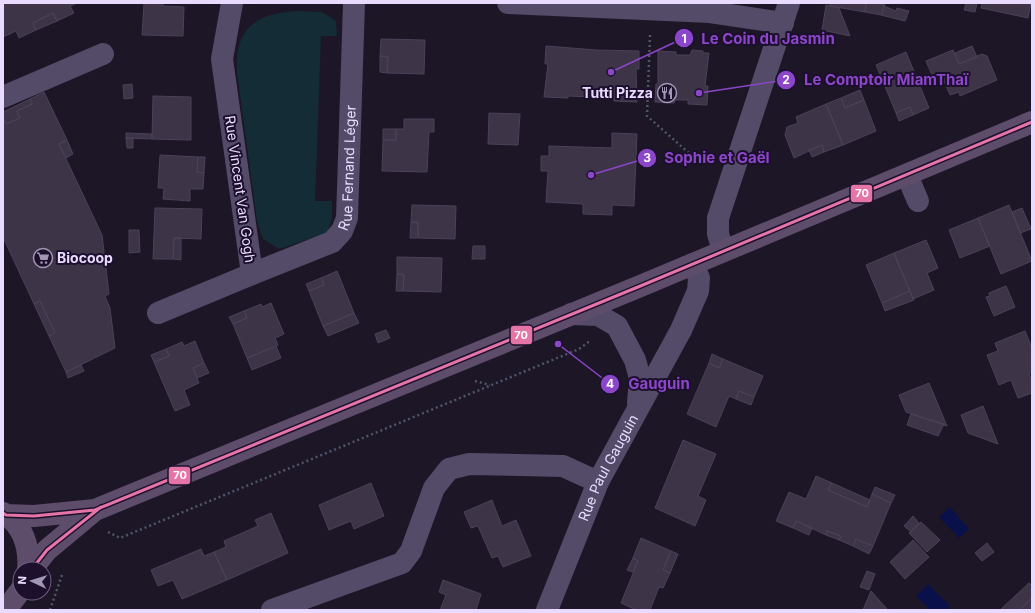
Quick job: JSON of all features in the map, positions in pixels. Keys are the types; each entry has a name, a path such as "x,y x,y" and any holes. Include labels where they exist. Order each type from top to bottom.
{"main road":[{"path":"38,561 47,550 99,520 571,314 1032,122"},
{"path":"5,514 99,520"},
{"path":"5,514 18,527 26,541 29,561"},
{"path":"3,608 12,601"}],"street":[{"name":"Rue Vincent Van Gogh","path":"158,313 252,274 222,60 232,3"},
{"name":"Rue Fernand Léger","path":"252,274 332,242 342,231 347,218 354,3"},
{"path":"508,3 650,10 786,13 718,218 718,234 723,250"},
{"path":"3,97 103,54"},
{"path":"907,175 918,201"},
{"name":"Rue Paul Gauguin","path":"547,610 598,482 681,330 698,292 699,278 693,264"},
{"path":"571,314 598,315 617,326 635,360 640,378 638,407"},
{"path":"272,610 402,563 411,551 434,488 449,469 469,464 563,466 598,482"}],"path":[{"path":"650,10 647,116 690,154"},
{"path":"99,520 120,538 579,349"},
{"path":"50,610 62,573"}],"shaded area":[{"path":"298,11 322,12 336,21 337,36 321,36 315,201 332,201 332,218 327,233 279,249 263,239 257,221 237,72 237,55 241,39 253,24 260,19 278,13"},
{"path":"950,507 969,529 959,538 939,517"},
{"path":"928,584 950,606 946,610 930,610 916,596"}],"building":[{"path":"3,3 77,3 70,6 74,13 57,21 53,13 33,23 36,30 19,38 16,31 3,37"},
{"path":"144,3 163,3 163,6 184,7 183,36 142,35"},
{"path":"830,3 866,3 865,12 830,6"},
{"path":"866,3 885,4 881,15 865,12"},
{"path":"966,3 977,3 975,12 964,10"},
{"path":"982,3 1031,3 1028,18 981,8"},
{"path":"826,5 839,8 850,36 822,30"},
{"path":"884,6 896,11 897,8 909,11 905,21 881,15"},
{"path":"53,13 57,21 36,30 33,23"},
{"path":"381,39 425,40 424,74 387,73 388,57 380,56"},
{"path":"546,46 596,50 639,51 639,69 636,69 637,102 614,101 614,98 568,96 568,98 544,97 548,64 545,64"},
{"path":"972,46 977,57 959,64 955,53"},
{"path":"692,50 709,53 705,86 708,86 707,105 688,104 688,100 675,100 674,103 655,102 656,84 658,84 658,51 676,52 676,55 690,55"},
{"path":"953,50 959,64 982,54 987,56 997,80 960,96 959,92 950,95 940,72 932,75 926,61"},
{"path":"906,52 929,108 913,115 910,107 896,113 876,65"},
{"path":"380,56 388,57 387,73 380,72"},
{"path":"132,84 133,98 124,99 123,85"},
{"path":"860,90 864,100 845,108 841,98"},
{"path":"44,92 67,140 59,144 102,235 109,294 105,296 110,308 115,348 66,372 49,336 55,333 40,301 34,304 3,237 3,118 6,124 20,118 17,111 32,104 30,99"},
{"path":"153,96 191,97 191,140 152,139"},
{"path":"841,98 845,108 864,100 876,131 843,145 826,104"},
{"path":"30,99 32,104 17,111 20,118 6,124 3,118 3,112"},
{"path":"826,104 843,145 824,152 822,145 794,158 785,135 787,127 798,123 796,117"},
{"path":"910,107 913,115 899,121 896,113"},
{"path":"489,113 520,114 518,145 488,144"},
{"path":"404,119 434,119 434,132 429,132 427,172 382,171 383,140 396,140 396,129 404,129"},
{"path":"383,129 396,129 396,140 383,140"},
{"path":"126,133 152,134 152,139 126,138"},
{"path":"612,133 637,134 634,206 612,205 612,215 583,214 583,204 546,202 548,171 541,171 541,156 549,156 549,146 612,148"},
{"path":"126,138 133,138 133,148 127,148"},
{"path":"67,140 73,154 66,158 59,144"},
{"path":"822,145 824,152 812,157 809,150"},
{"path":"160,155 198,157 197,172 204,173 203,189 190,189 190,201 163,199 164,188 158,188"},
{"path":"198,157 205,157 204,173 197,172"},
{"path":"412,205 456,206 455,239 418,238 418,222 411,222"},
{"path":"1009,205 1032,261 1001,274 978,218"},
{"path":"155,208 202,209 201,239 174,238 173,259 153,259"},
{"path":"1022,208 1031,229 1020,233 1012,212"},
{"path":"978,218 990,246 960,258 949,230"},
{"path":"411,222 418,222 418,238 410,238"},
{"path":"129,230 139,230 140,252 129,253"},
{"path":"174,238 181,238 181,260 173,259"},
{"path":"926,240 938,268 927,273 934,290 913,299 894,253"},
{"path":"473,246 485,246 485,259 472,259"},
{"path":"894,253 910,291 882,303 866,265"},
{"path":"397,257 442,258 441,292 403,291 404,275 397,274"},
{"path":"337,271 354,313 323,326 309,291 324,285 321,278"},
{"path":"397,274 404,275 403,291 396,291"},
{"path":"321,278 324,285 309,291 306,284"},
{"path":"1006,286 1015,307 994,316 986,297 990,296 989,293"},
{"path":"910,291 914,300 885,311 882,303"},
{"path":"40,301 55,333 49,336 34,304"},
{"path":"271,303 284,334 275,338 278,345 247,358 233,324 247,318 244,311 261,304 262,307"},
{"path":"244,311 247,318 233,324 229,317"},
{"path":"354,313 359,323 328,336 323,326"},
{"path":"386,330 390,338 378,343 375,334"},
{"path":"1025,331 1032,348 1032,372 1029,374 1032,381 1032,393 1018,398 1011,380 999,385 987,355 998,351 995,343"},
{"path":"195,341 204,363 193,368 199,383 184,390 190,405 175,411 154,362 169,356 166,349 182,342 184,346"},
{"path":"276,346 281,358 252,370 247,358"},
{"path":"166,349 169,356 154,362 151,355"},
{"path":"712,354 723,359 719,368 709,363"},
{"path":"723,359 763,376 754,397 739,391 736,399 729,396 716,427 687,414 709,363 719,368"},
{"path":"204,363 209,373 197,378 193,368"},
{"path":"81,365 84,371 68,378 66,372"},
{"path":"929,383 947,426 906,412 899,395"},
{"path":"739,391 754,397 751,405 736,399"},
{"path":"983,406 998,444 968,433 961,415"},
{"path":"911,414 944,424 938,436 907,425"},
{"path":"683,440 716,454 698,496 706,500 695,526 655,508"},
{"path":"816,476 832,483 828,490 867,507 872,494 891,503 873,546 856,539 853,546 839,540 841,536 827,531 826,535 796,521 793,528 776,521 789,492 806,499"},
{"path":"371,483 384,516 354,529 351,521 329,530 319,505"},
{"path":"832,483 870,500 867,507 828,490"},
{"path":"875,487 895,495 891,503 872,494"},
{"path":"492,500 502,526 516,520 531,556 503,567 498,556 492,558 478,526 471,528 464,512"},
{"path":"271,513 288,553 227,580 214,552 226,547 224,541 258,526 255,520"},
{"path":"913,516 919,523 911,532 904,526"},
{"path":"796,521 812,528 809,535 793,528"},
{"path":"921,522 940,540 927,552 909,533"},
{"path":"827,531 841,536 839,540 826,535"},
{"path":"641,538 671,551 663,570 670,573 663,588 659,587 650,610 636,610 621,603 638,561 633,558"},
{"path":"856,539 873,546 869,554 853,546"},
{"path":"913,540 929,557 905,579 890,562"},
{"path":"987,543 994,552 982,561 975,553"},
{"path":"201,549 204,556 214,552 227,580 182,599 173,580 158,586 151,570"},
{"path":"671,551 678,554 670,573 663,570"},
{"path":"633,558 638,561 633,572 627,570"},
{"path":"867,571 875,574 869,590 860,587"},
{"path":"443,580 481,594 476,610 440,610 446,595 439,592"},
{"path":"1029,583 1032,586 1032,598 1019,610 1000,610"},
{"path":"871,591 888,610 863,610"},
{"path":"1032,598 1032,610 1019,610"}],"transit line":[{"name":"70","path":"3,513 6,515 34,516 95,510 638,287 1032,122"},
{"name":"70","path":"38,561 47,550 101,507"}],"place":[{"name":"Le Coin du Jasmin","path":"611,72"},
{"name":"Tutti Pizza","path":"667,93"},
{"name":"Le Comptoir MiamThaï","path":"699,93"},
{"name":"Sophie et Gaël","path":"591,175"},
{"name":"Biocoop","path":"43,258"},
{"name":"Gauguin","path":"558,344"}]}
